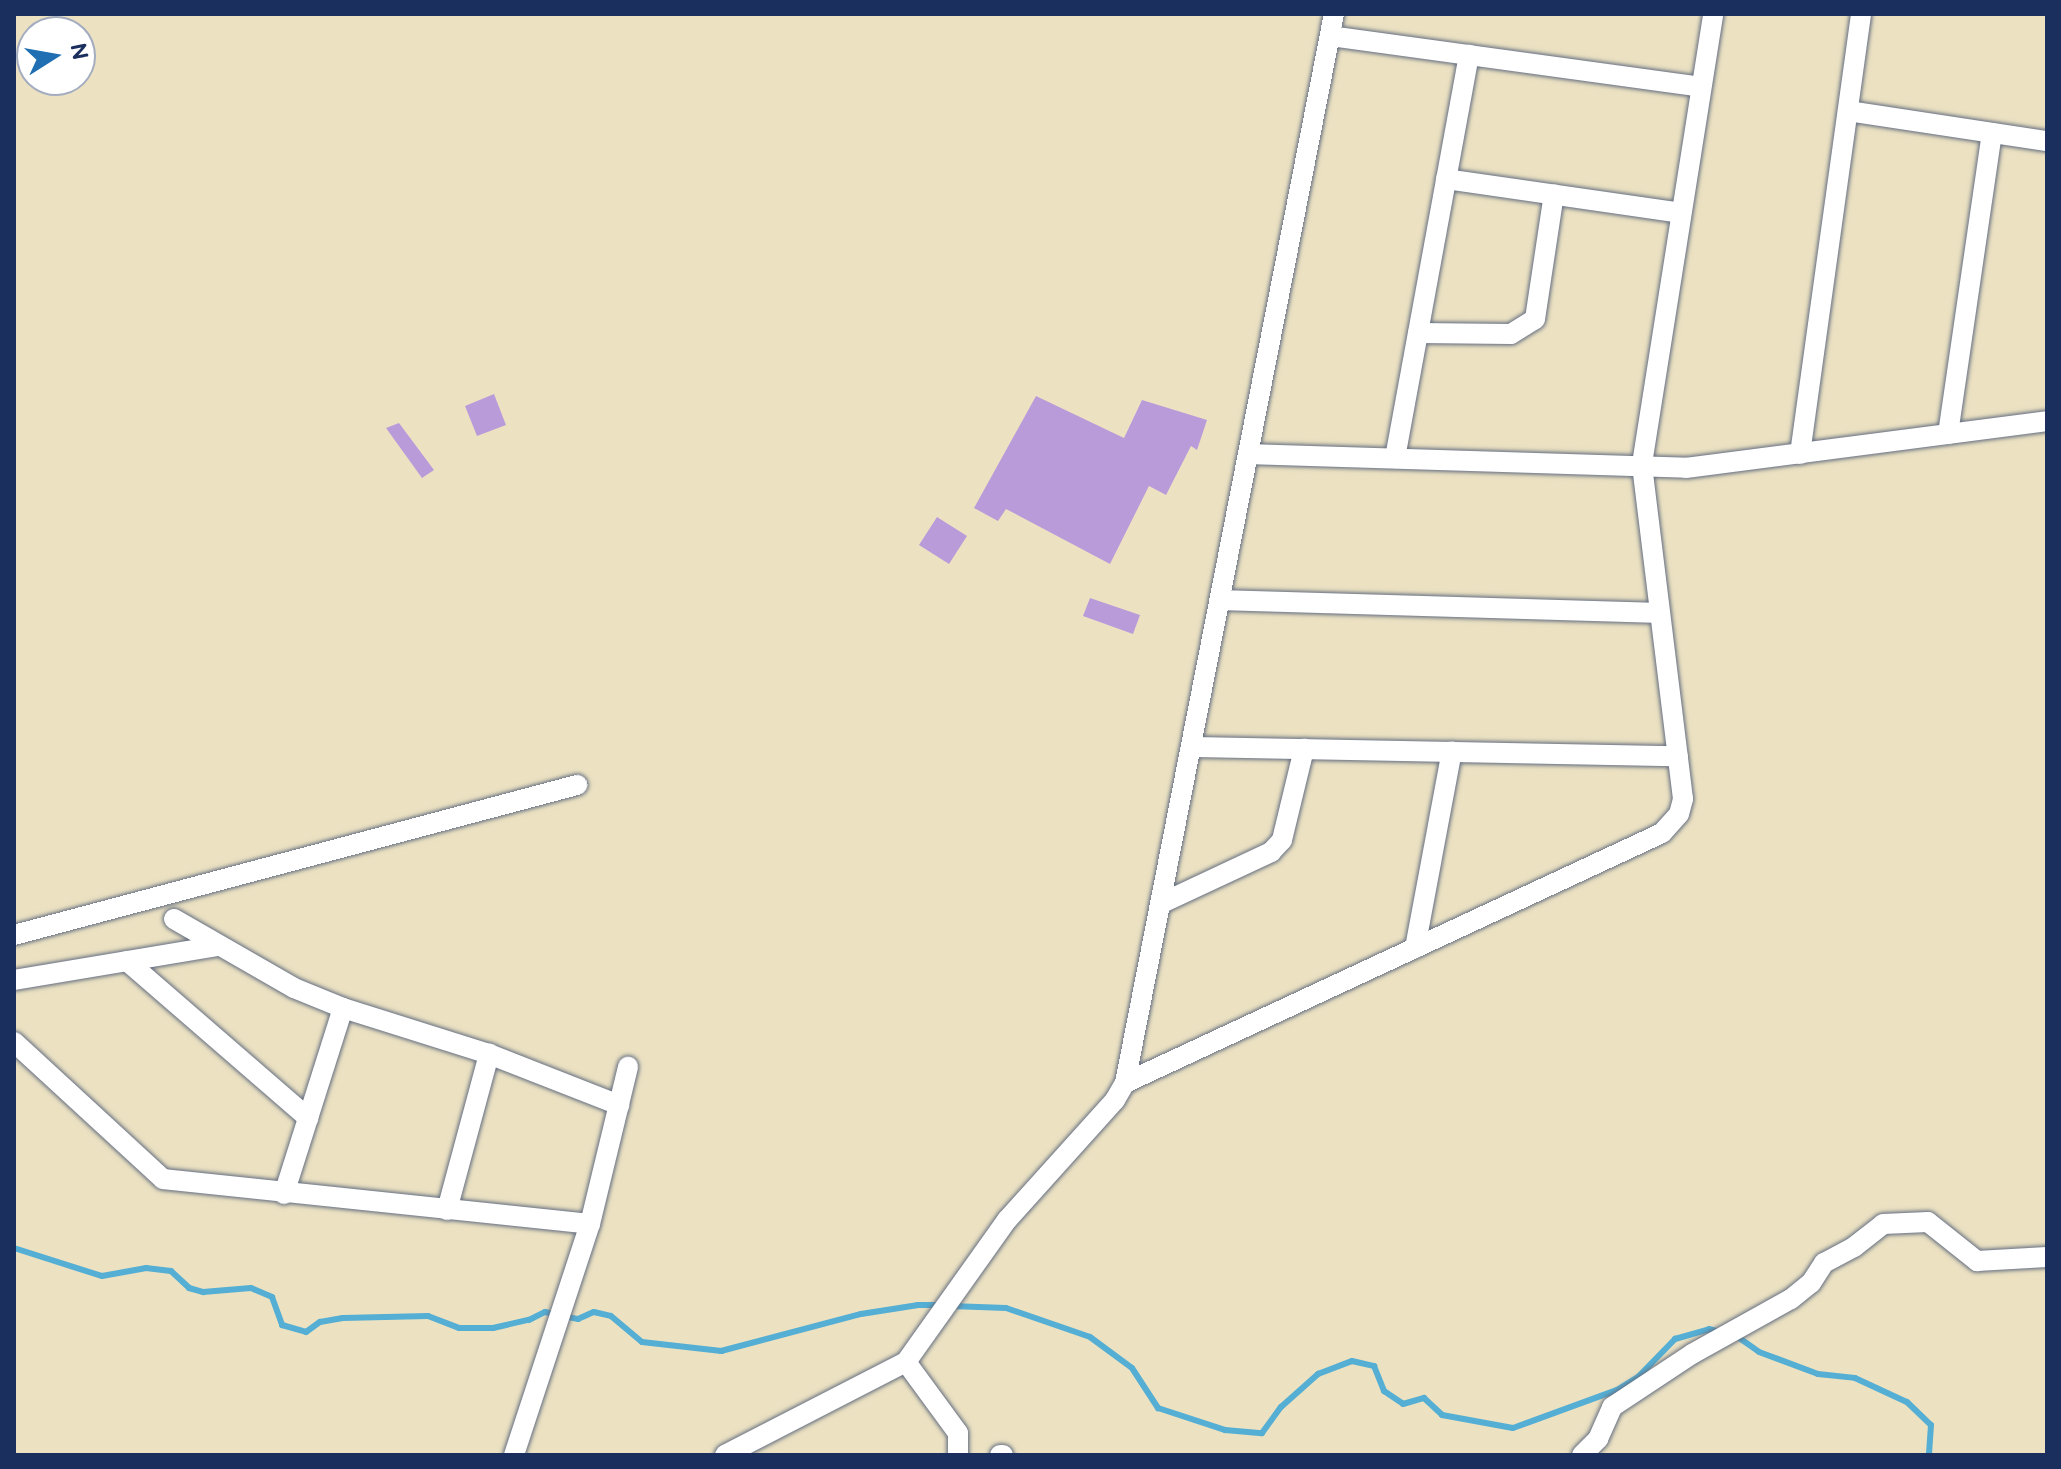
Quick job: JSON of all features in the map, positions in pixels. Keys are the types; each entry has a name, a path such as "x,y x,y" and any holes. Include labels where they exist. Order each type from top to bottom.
{"street":[{"path":"725,1455 906,1362 1007,1220 1115,1100 1125,1083 1334,14"},
{"path":"1125,1083 1662,833 1679,814 1683,799 1642,464 1713,14"},
{"path":"1800,454 1861,14"},
{"path":"1330,36 1701,87"},
{"path":"1395,458 1469,55"},
{"path":"1848,111 2047,141"},
{"path":"1948,434 1992,133"},
{"path":"1446,179 1681,213"},
{"path":"1418,333 1511,334 1535,319 1554,194"},
{"path":"1248,454 1702,468 2047,421"},
{"path":"1220,600 1660,613"},
{"path":"1191,747 1678,756"},
{"path":"1160,904 1271,852 1282,840 1304,749"},
{"path":"1415,948 1452,751"},
{"path":"14,935 577,785"},
{"path":"174,919 294,988 343,1008 489,1054 619,1105"},
{"path":"14,980 217,946"},
{"path":"127,961 308,1118"},
{"path":"284,1194 343,1008"},
{"path":"14,1042 163,1179 590,1224"},
{"path":"447,1210 489,1054"},
{"path":"514,1455 590,1224 628,1067"},
{"path":"1582,1455 1598,1439 1612,1407 1692,1354 1791,1299 1811,1283 1824,1263 1854,1247 1883,1224 1928,1222 1977,1261 2047,1257"},
{"path":"906,1362 958,1433 958,1455"}],"building":[{"path":"494,394 506,425 477,436 465,406"},
{"path":"1036,396 1124,438 1142,400 1207,420 1197,450 1191,446 1166,495 1149,486 1110,564 1006,509 998,521 974,508"},
{"path":"399,423 434,470 422,478 386,428"},
{"path":"937,517 967,536 949,564 919,545"},
{"path":"1090,598 1140,615 1133,634 1083,616"}],"waterway":[{"path":"14,1248 102,1276 146,1268 171,1271 189,1288 203,1292 251,1288 272,1297 282,1325 306,1332 320,1322 343,1318 428,1316 459,1328 493,1328 529,1320 545,1312 578,1319 594,1312 611,1316 642,1342 721,1351 861,1314 918,1305 940,1305"},
{"path":"951,1306 1006,1308 1090,1337 1132,1368 1158,1408 1225,1430 1262,1433 1281,1407 1318,1374 1352,1361 1374,1366 1384,1391 1403,1404 1424,1398 1442,1415 1513,1428 1617,1390 1639,1376 1675,1339 1709,1329 1720,1332"},
{"path":"1735,1335 1759,1352 1818,1374 1855,1378 1907,1402 1931,1425 1929,1455"}]}
